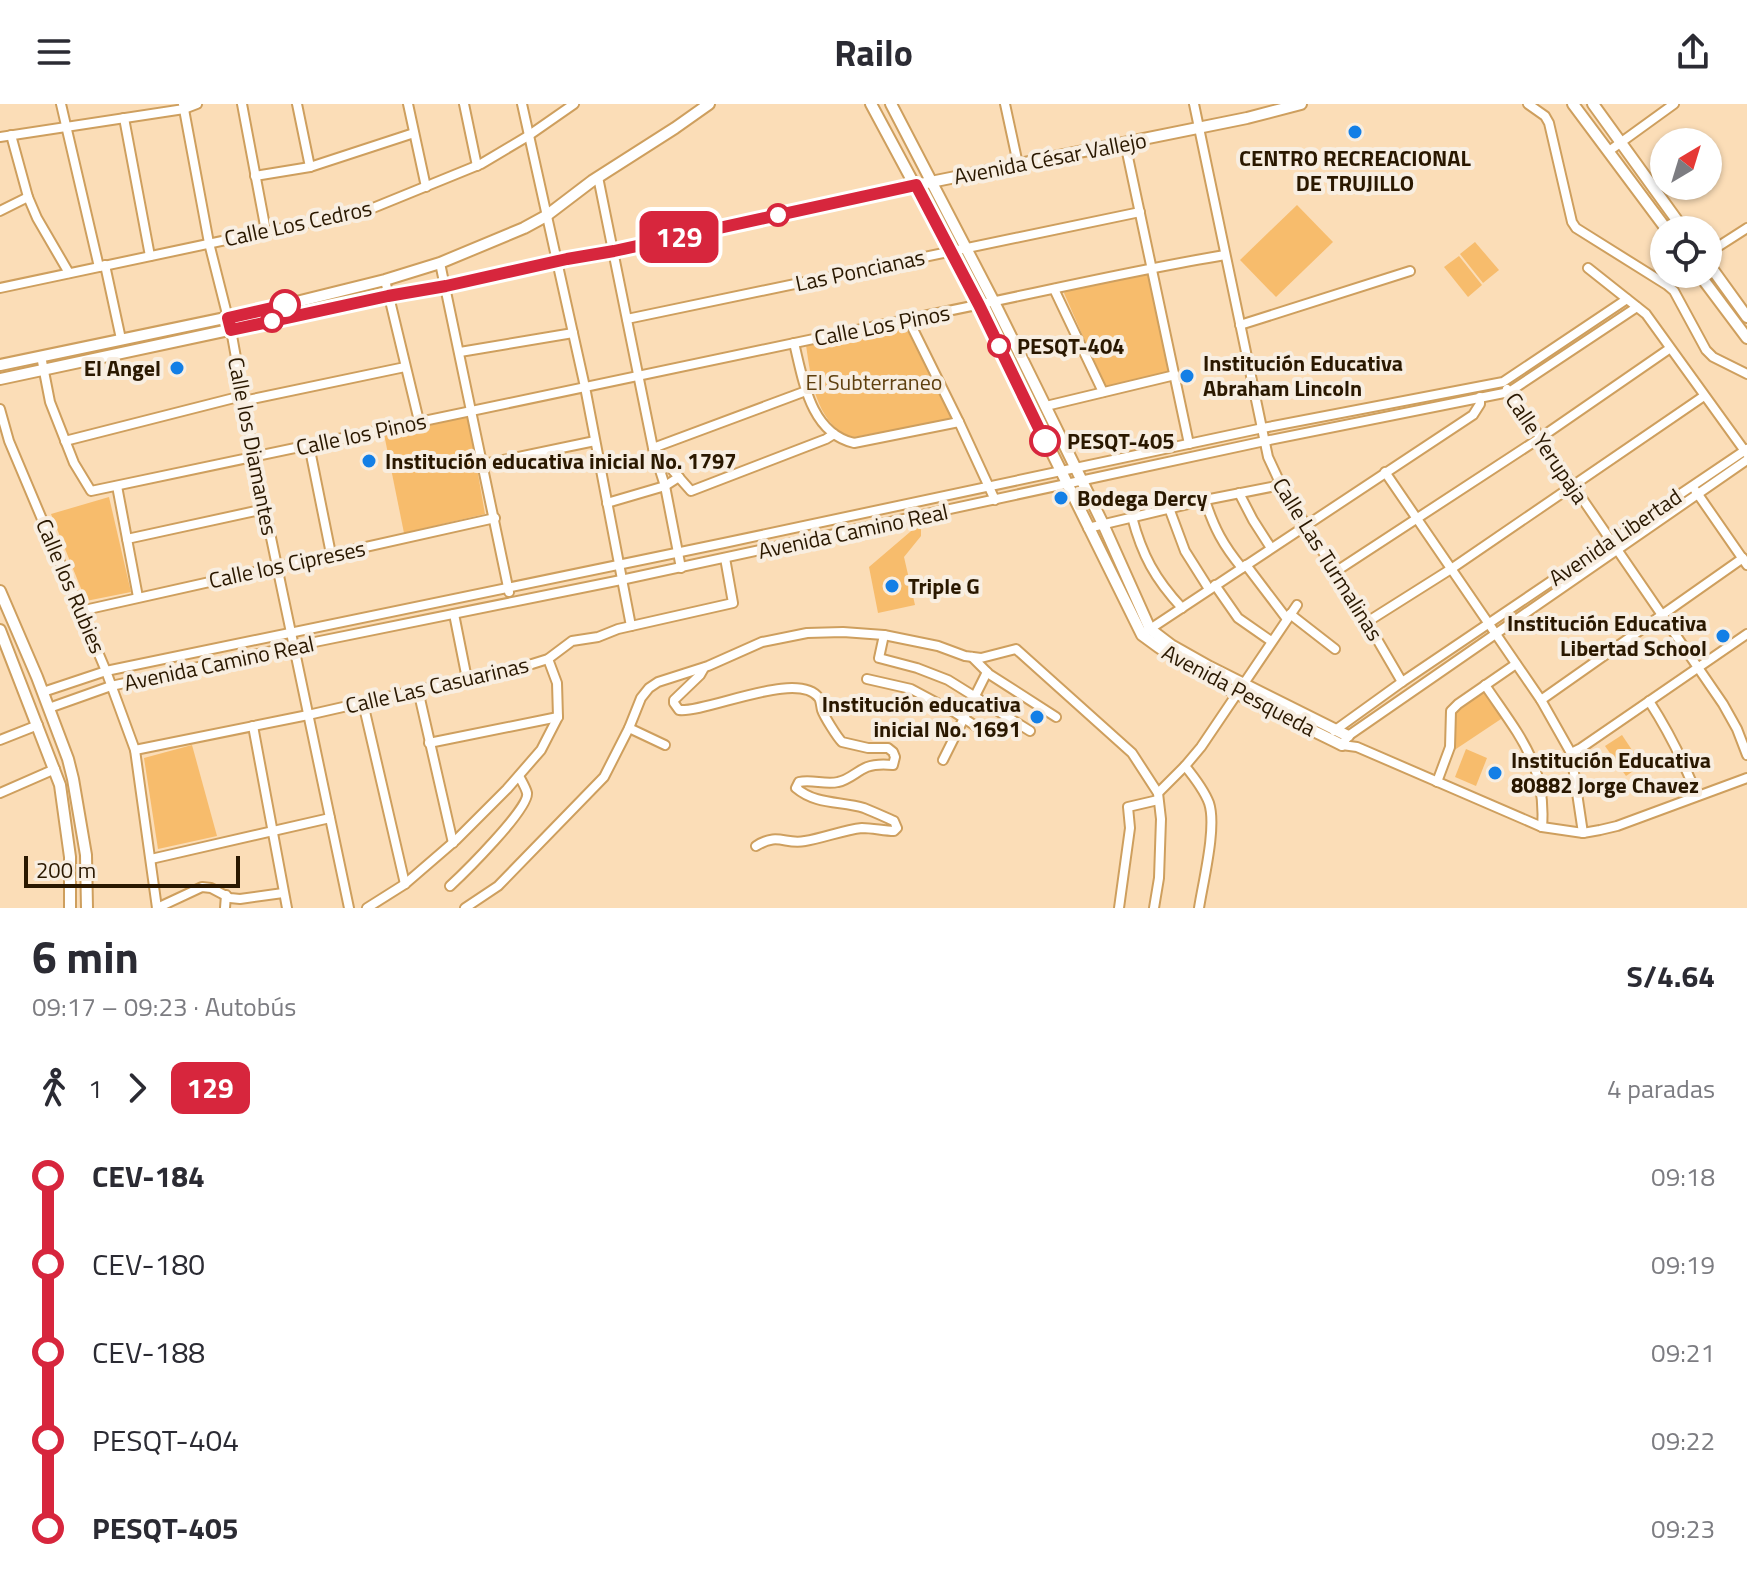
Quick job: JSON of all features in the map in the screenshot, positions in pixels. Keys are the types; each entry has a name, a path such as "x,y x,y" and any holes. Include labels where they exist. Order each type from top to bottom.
{"main road":[{"path":"0,365 228,318 385,280 440,263 546,216 598,177 709,104"},
{"name":"Avenida Pesqueda","path":"871,104 979,305 1088,528 1146,632 1165,653 1345,740"},
{"name":"Avenida Pesqueda","path":"891,104 994,302 1103,524 1146,632"},
{"name":"Avenida César Vallejo","path":"0,379 1301,104"},
{"path":"1573,104 1657,216"},
{"path":"1593,104 1674,216"},
{"path":"1722,282 1747,317"},
{"path":"1710,288 1747,338"},
{"path":"142,335 144,347"},
{"path":"87,346 90,360"},
{"path":"1022,393 1036,387"},
{"path":"0,591 68,759 86,855 87,908"},
{"path":"0,630 60,785 70,857 70,908"},
{"path":"70,857 86,855"}],"street":[{"path":"61,104 121,339"},
{"path":"0,137 197,104"},
{"path":"242,104 266,231"},
{"path":"297,104 310,167"},
{"path":"408,104 426,187"},
{"path":"464,104 477,166"},
{"path":"522,104 585,387 631,626"},
{"name":"Calle Los Cedros","path":"0,288 368,210 477,166 574,104"},
{"path":"1005,104 1018,164"},
{"name":"Calle Las Turmalinas","path":"1194,104 1268,457 1305,526 1402,682"},
{"path":"1528,104 1545,116 1549,123 1576,228 1667,285 1674,291 1706,350 1713,357 1747,374"},
{"path":"1609,151 1674,104"},
{"name":"Calle los Diamantes","path":"184,106 209,243 231,330 254,457 295,646"},
{"path":"124,118 150,256"},
{"path":"255,176 310,167 414,133"},
{"path":"11,135 28,197 69,273"},
{"path":"1125,143 1189,444"},
{"path":"598,177 653,448 665,486 681,568"},
{"path":"0,211 28,197"},
{"path":"0,202 14,204"},
{"name":"Las Poncianas","path":"627,319 1140,212"},
{"path":"1722,244 1747,228"},
{"name":"Calle Los Pinos","path":"585,387 1153,267 1225,255"},
{"path":"440,263 511,601"},
{"path":"1588,268 1646,314 1746,454"},
{"path":"1240,325 1410,271"},
{"path":"385,280 419,421"},
{"path":"1054,289 1103,392"},
{"name":"Avenida Camino Real","path":"43,692 106,671 1263,428 1503,382 1627,299"},
{"name":"Avenida Camino Real","path":"49,708 111,686 295,646 681,568 1265,441 1509,392 1637,307"},
{"path":"908,319 995,500"},
{"path":"460,352 573,333"},
{"path":"794,343 806,391 820,419 844,440 854,443 959,422"},
{"path":"1335,572 1669,349"},
{"path":"41,356 50,402 65,441 243,399 405,367"},
{"path":"1046,406 1175,375"},
{"name":"Calle Yerupaja","path":"1503,382 1723,704 1747,755"},
{"name":"Calle los Pinos","path":"65,441 91,491 585,387"},
{"path":"653,448 806,391"},
{"path":"1367,622 1574,487 1704,396"},
{"path":"1146,632 1473,415 1480,404 1480,397"},
{"name":"Calle los Rubies","path":"0,409 9,441 106,671 135,750 157,908"},
{"path":"653,448 691,491 834,434"},
{"path":"484,464 595,441"},
{"path":"309,445 331,554"},
{"name":"Avenida Libertad","path":"1332,734 1402,682 1610,540 1746,454"},
{"name":"Avenida Libertad","path":"1345,740 1698,494 1746,454"},
{"path":"1385,472 1541,700 1571,753 1583,833"},
{"path":"607,503 665,486 679,477"},
{"path":"1088,528 1281,485"},
{"path":"117,486 138,597"},
{"path":"1541,700 1745,562 1692,486"},
{"path":"1239,493 1271,548"},
{"path":"1205,500 1225,548 1288,616 1335,649"},
{"path":"1169,508 1185,551 1212,587 1238,618 1271,641"},
{"path":"127,539 265,509"},
{"path":"1132,517 1149,567 1182,608"},
{"name":"Calle los Cipreses","path":"80,611 495,518"},
{"name":"Calle Las Casuarinas","path":"135,750 467,679 548,659 572,641 733,603 725,558"},
{"path":"1119,908 1130,828 1128,807 1158,797 1201,747 1297,605"},
{"path":"454,614 467,679"},
{"path":"465,908 498,886 604,777 641,698 649,688 762,642 807,633 843,632 884,635 981,658 1016,649 1132,753 1158,797 1161,819 1159,878 1154,908"},
{"path":"884,635 879,658 948,680 1030,731"},
{"path":"1571,753 1743,637 1747,651"},
{"path":"295,646 349,908"},
{"path":"971,657 987,672 1056,717"},
{"path":"367,908 405,884 453,843 541,750 558,717 557,683 548,659"},
{"path":"1437,782 1450,747 1451,711 1516,664"},
{"path":"704,668 674,700 679,710 753,694 800,689 812,692 819,698 823,714 842,742 868,748 888,748 895,757 893,765 867,767 838,782 804,780 796,788 802,794 819,800 862,808 894,821 897,824 894,831 865,828 802,842 765,840 756,846"},
{"path":"943,760 987,672"},
{"path":"867,679 911,689 985,732"},
{"path":"1485,685 1527,747 1538,773 1544,806 1542,827"},
{"path":"418,690 453,843"},
{"path":"1649,701 1668,731 1697,796"},
{"path":"363,703 405,884"},
{"path":"429,743 558,717"},
{"path":"0,740 38,725"},
{"path":"253,726 287,908"},
{"path":"629,728 665,745"},
{"name":"Avenida Pesqueda","path":"1345,740 1542,827 1583,833 1617,826 1747,778"},
{"path":"1185,766 1210,804 1211,829 1199,908"},
{"path":"0,793 55,769"},
{"path":"450,886 506,827 526,799 527,793 519,776"},
{"path":"151,859 330,818"},
{"path":"157,908 202,887 240,899 283,893"},
{"path":"225,908 226,895"}],"green space":[{"path":"1297,205 1333,242 1276,297 1240,260"},
{"path":"1475,242 1499,270 1483,283 1460,254"},
{"path":"1459,256 1482,285 1468,297 1444,267"},
{"path":"1144,272 1148,274 1170,372 1106,389 1064,293 1067,289"},
{"name":"El Subterraneo","path":"904,324 952,419 849,438 838,430 822,409 813,384 806,345"},
{"path":"468,417 485,514 404,533 384,434"},
{"path":"109,497 131,592 86,601 51,514"},
{"name":"Triple G","path":"917,526 921,528 921,536 904,557 915,605 878,613 869,567"},
{"path":"1486,690 1504,717 1453,751 1455,713"},
{"path":"1622,735 1642,765 1626,776 1605,746"},
{"path":"192,745 217,836 158,849 144,758"},
{"path":"1466,749 1487,758 1476,786 1455,777"}],"bus line":[{"name":"129","path":"285,305 228,318 231,330 916,185 1045,441"}],"place":[{"name":"CENTRO RECREACIONAL DE TRUJILLO","path":"1355,132"},
{"name":"PESQT-404","path":"999,346"},
{"name":"El Angel","path":"177,368"},
{"name":"Institución Educativa Abraham Lincoln","path":"1187,376"},
{"name":"PESQT-405","path":"1045,441"},
{"name":"Institución educativa inicial No. 1797","path":"369,461"},
{"name":"Bodega Dercy","path":"1061,498"},
{"name":"Triple G","path":"892,586"},
{"name":"Institución Educativa Libertad School","path":"1723,636"},
{"name":"Institución educativa inicial No. 1691","path":"1037,717"},
{"name":"Institución Educativa 80882 Jorge Chavez","path":"1495,773"}]}
